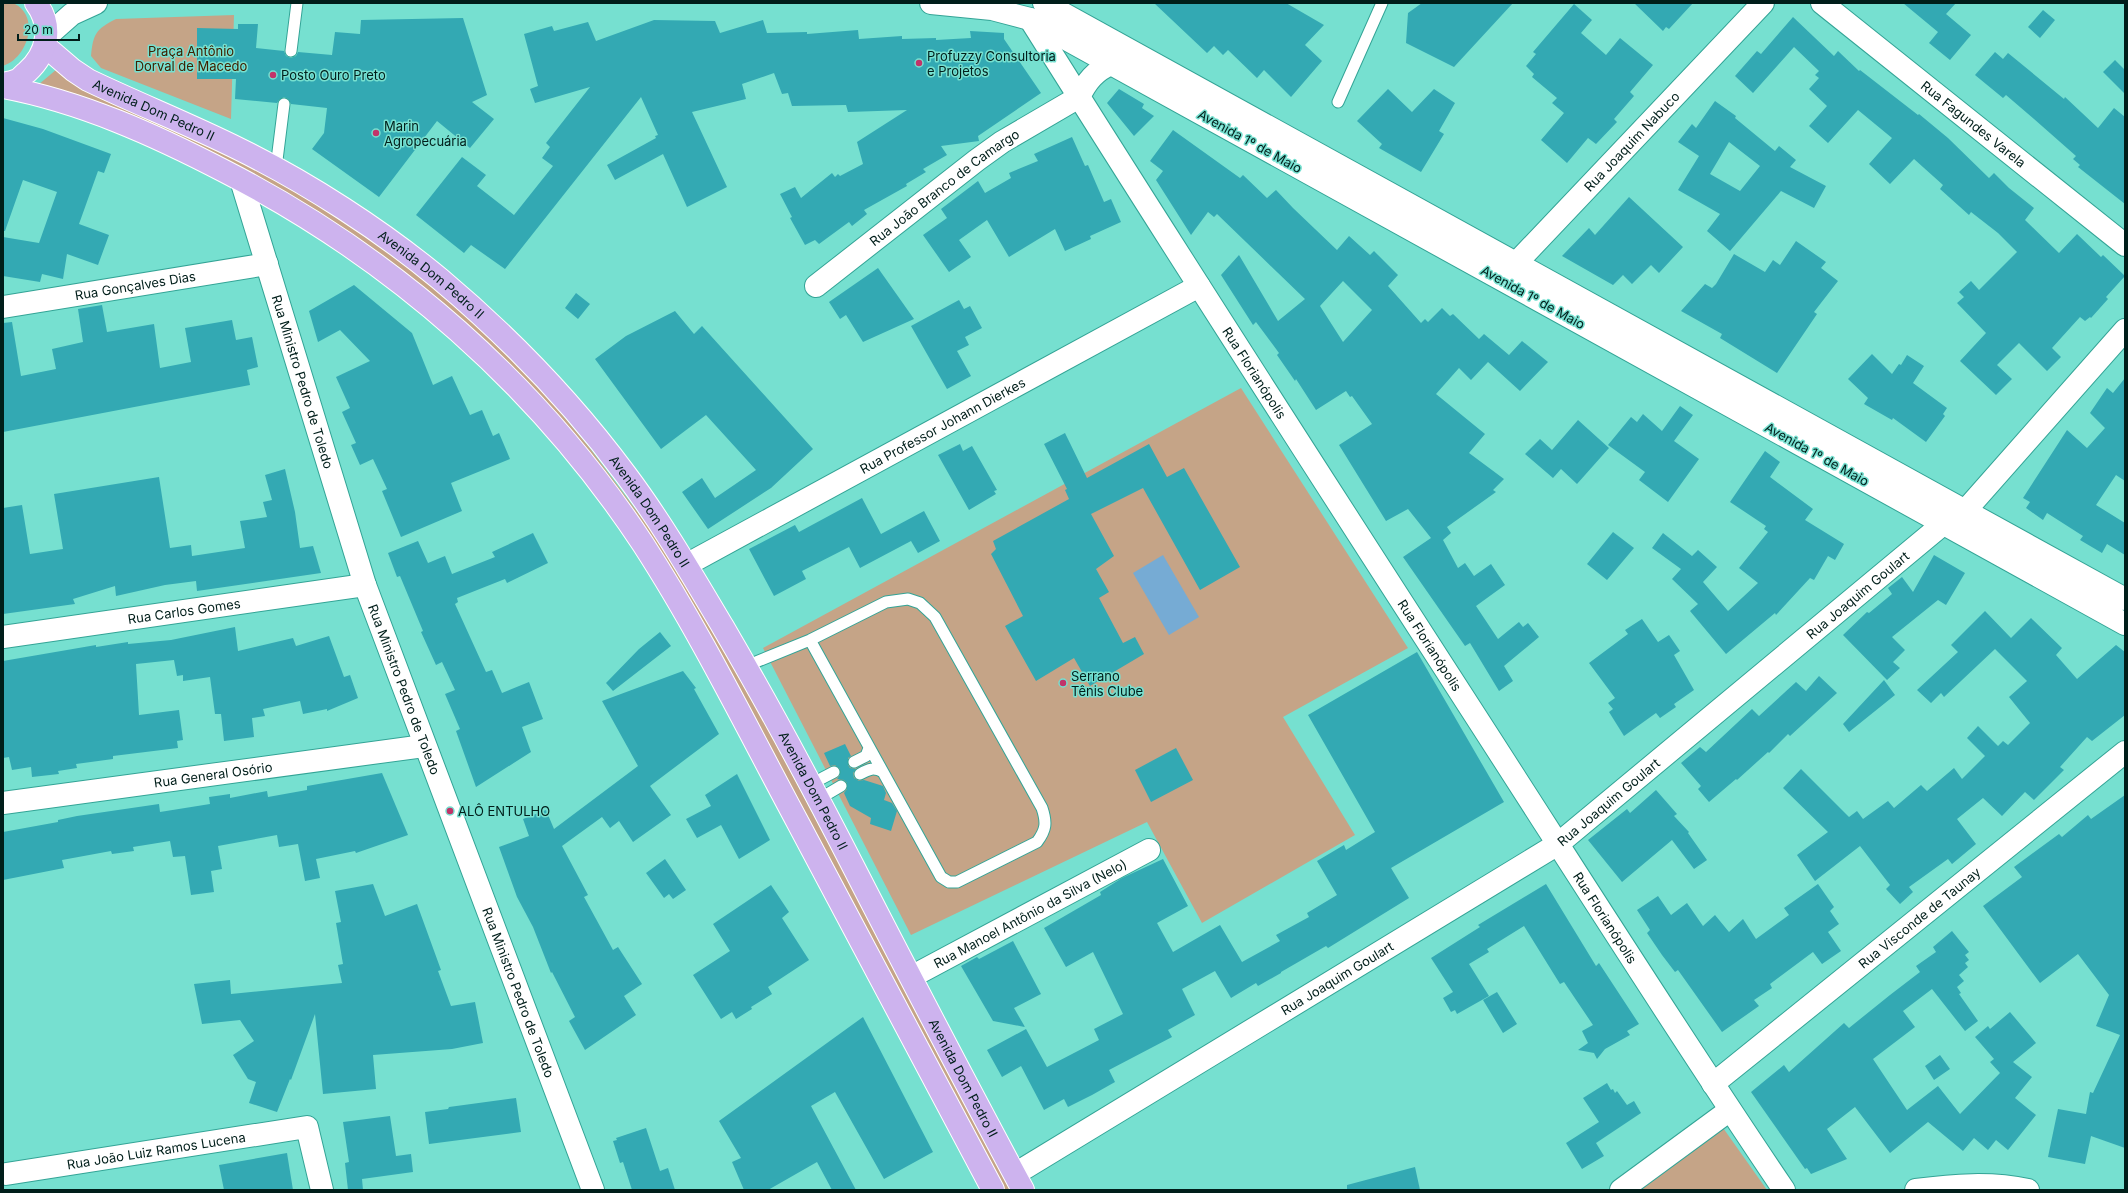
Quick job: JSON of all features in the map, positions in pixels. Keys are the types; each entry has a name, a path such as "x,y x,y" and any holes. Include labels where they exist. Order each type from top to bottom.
{"main road":[{"path":"3,85 19,79 38,62 46,42 44,19 36,3"},
{"name":"Avenida Dom Pedro II","path":"46,42 73,70 88,80 185,123 276,168 338,206 408,254 481,315 529,360 593,433 624,472 686,565 746,666 815,791 1019,1182"},
{"name":"Avenida Dom Pedro II","path":"3,85 40,94 90,111 195,156 241,180 334,234 392,275 430,306 511,382 550,423 603,489 642,544 711,661 993,1190"}],"street":[{"path":"46,42 72,14 96,3"},
{"name":"Avenida 1º de Maio","path":"931,3 1025,11 1111,64 2125,624"},
{"name":"Avenida 1º de Maio","path":"1044,3 2125,599"},
{"name":"Rua Joaquim Nabuco","path":"1501,279 1763,3"},
{"name":"Rua Fagundes Varela","path":"1822,3 2125,245"},
{"name":"Rua Florianópolis","path":"1025,11 1199,286 1558,844 1713,1084 1784,1190"},
{"path":"1079,97 1092,76 1100,69 1111,64"},
{"name":"Rua João Branco de Camargo","path":"816,286 1002,142 1079,97"},
{"name":"Rua Ministro Pedro de Toledo","path":"241,180 364,586 593,1190"},
{"name":"Rua Gonçalves Dias","path":"3,307 267,264"},
{"name":"Rua Professor Johann Dierkes","path":"686,565 1199,286"},
{"name":"Rua Joaquim Goulart","path":"1019,1182 1558,844 1943,524 1965,511 2125,330"},
{"name":"Rua Carlos Gomes","path":"3,638 364,586"},
{"name":"Rua General Osório","path":"3,803 424,746"},
{"name":"Rua Visconde de Taunay","path":"1713,1084 2125,752"},
{"name":"Rua Manoel Antônio da Silva (Nelo)","path":"911,977 1149,850"},
{"path":"1621,1190 1730,1110"},
{"name":"Rua João Luiz Ramos Lucena","path":"6,1176 307,1127 322,1190"},
{"path":"1916,1190 1973,1185 2011,1186 2028,1190"}],"lane":[{"path":"291,51 297,3"},
{"path":"1338,102 1382,3"},
{"path":"276,168 284,104"},
{"path":"746,666 810,640 886,602 908,600 920,603 935,617 1042,808 1046,824 1044,832 1037,842 957,882 949,882 941,877 810,640"},
{"path":"854,762 866,756 869,748"},
{"path":"860,774 871,768 877,768 883,772"},
{"path":"815,791 834,772"},
{"path":"815,791 841,786"}],"green space":[{"path":"3,3 14,3 23,10 29,27 28,37 19,55 12,62 3,66"},
{"name":"Praça Antônio Dorval de Macedo","path":"234,15 231,119 101,68 91,56 93,42 97,33 104,26 116,19"},
{"path":"57,69 289,187 368,237 435,287 511,357 550,400 589,447 668,553 726,650 1012,1190 1003,1190 721,659 488,344 404,272 283,192 38,85"},
{"name":"Serrano Tênis Clube","path":"1241,388 1408,648 1283,717 1355,835 1202,923 1147,822 911,935 763,648"},
{"path":"1721,1125 1767,1190 1637,1190"}],"water":[{"path":"1163,555 1199,617 1169,635 1133,573"}],"building":[{"path":"1154,3 1286,3 1324,25 1305,45 1322,61 1291,97 1264,70 1257,78 1228,50 1223,55 1214,46 1207,53"},
{"path":"1422,3 1513,3 1454,67 1406,43 1408,13"},
{"path":"1634,3 1693,3 1669,29 1666,27 1663,31"},
{"path":"1903,3 1956,3 1946,14 1971,35 1950,60 1929,43 1938,32"},
{"path":"1574,4 1592,20 1581,33 1606,55 1620,38 1653,65 1630,92 1634,96 1614,119 1617,122 1596,144 1588,138 1567,163 1541,140 1564,113 1552,103 1557,98 1532,77 1534,74 1526,66 1536,54 1533,52"},
{"path":"2043,10 2055,20 2040,38 2028,27"},
{"path":"1793,17 1834,56 1838,51 1859,71 1860,70 1918,115 1919,114 1948,138 1989,178 1994,173 2009,188 2034,208 2025,220 2059,253 2077,234 2101,257 2103,255 2125,276 2106,297 2108,299 2091,318 2090,317 2085,321 2080,317 2052,348 2061,357 2047,371 2019,343 1997,365 2012,379 1996,395 1960,361 1986,333 1957,303 1964,297 1959,292 1971,281 1979,290 2017,252 1998,233 1971,212 1969,215 1940,189 1943,185 1914,159 1890,184 1869,164 1892,138 1858,110 1828,143 1809,126 1827,106 1809,89 1819,78 1815,75 1819,71 1794,47 1753,93 1735,76 1757,51 1761,54"},
{"path":"463,18 487,95 472,102 494,119 470,148 437,121 379,197 312,149 324,133 327,108 291,104 288,99 284,97 277,103 235,99 236,79 197,79 197,28 238,29 238,24 258,24 256,48 284,51 286,56 291,58 296,56 298,52 332,55 335,32 360,34 361,20"},
{"path":"654,20 715,21 720,33 763,20 767,33 807,32 807,34 858,30 859,39 902,36 902,39 936,38 936,40 971,38 970,31 1004,33 1004,39 1041,93 978,136 979,141 941,146 947,155 923,169 926,172 906,184 907,186 864,210 867,214 852,226 849,222 819,244 815,240 805,245 790,218 792,217 780,194 795,187 801,198 832,173 835,177 838,174 840,176 863,164 857,142 907,110 848,112 846,105 792,106 788,93 782,94 774,73 742,84 746,99 692,112 727,187 687,207 663,154 615,180 607,165 656,138 655,136 658,135 641,97 505,269 471,245 464,253 416,215 462,157 486,175 477,186 514,215 553,166 542,158 550,147 546,143 590,87 535,103 530,89 538,86 524,34 552,26 554,31 588,22 596,41"},
{"path":"1995,52 2003,59 2008,53 2064,99 2065,97 2098,128 2114,108 2125,117 2125,204 2078,167 2080,165 2073,159 2076,156 2034,119 2006,95 2003,98 1975,75"},
{"path":"2115,60 2125,70 2125,94 2103,72"},
{"path":"1119,89 1144,104 1142,108 1154,116 1134,136 1107,103"},
{"path":"1388,89 1412,112 1434,89 1455,103 1439,131 1444,134 1421,172 1379,148 1382,144 1357,121"},
{"path":"1715,101 1736,116 1735,118 1775,151 1779,146 1796,160 1790,167 1826,186 1814,208 1781,191 1730,251 1707,231 1720,214 1678,190 1699,156 1678,142 1692,124 1696,128","holes":["1729,142 1760,166 1740,191 1710,174"]},
{"path":"3,118 43,129 111,154 104,173 98,171 79,224 109,235 98,265 67,254 63,279 42,274 40,282 3,276 3,237 39,243 57,192 23,180 5,231 3,231"},
{"path":"1173,130 1240,178 1243,175 1267,198 1276,190 1337,250 1349,236 1370,255 1374,251 1398,275 1388,286 1421,323 1425,319 1428,322 1442,308 1450,316 1453,314 1479,339 1484,334 1509,355 1522,341 1548,362 1520,391 1488,362 1471,380 1459,368 1436,394 1485,434 1469,453 1504,479 1493,490 1496,492 1447,527 1451,533 1443,540 1458,568 1465,563 1474,576 1491,564 1505,585 1476,606 1498,639 1519,622 1523,627 1528,623 1539,637 1504,666 1513,681 1499,691 1470,643 1465,646 1403,557 1431,538 1408,509 1386,521 1339,445 1372,424 1352,396 1350,397 1346,391 1316,410 1296,379 1295,381 1277,355 1279,353 1256,322 1253,325 1221,275 1239,255 1278,321 1305,299 1217,214 1214,217 1208,212 1191,235 1156,180 1163,171 1150,161","holes":["1343,281 1372,310 1343,342 1320,306"]},
{"path":"1072,137 1085,166 1088,165 1104,202 1111,199 1121,222 1090,236 1091,239 1065,251 1055,229 1009,257 987,220 959,240 971,257 949,272 923,235 947,218 941,209 978,181 985,193 1011,178 1009,173 1038,161 1034,154"},
{"path":"1629,197 1683,247 1659,273 1651,265 1632,284 1623,275 1613,285 1562,256 1589,228 1595,235"},
{"path":"1796,241 1826,262 1821,268 1838,281 1814,312 1817,314 1777,373 1720,338 1722,334 1681,311 1705,284 1712,288 1716,284 1734,254 1765,272 1773,260 1780,265"},
{"path":"878,268 914,319 863,342 846,315 840,319 829,302"},
{"path":"354,285 412,333 433,385 452,376 470,415 482,410 493,436 499,433 510,459 451,483 462,511 401,537 382,491 387,489 373,459 360,465 351,445 356,443 342,412 350,408 336,377 370,361 340,330 318,342 309,311"},
{"path":"576,293 590,304 578,319 565,308"},
{"path":"959,300 964,309 970,306 982,328 965,337 969,345 957,351 971,376 947,389 911,326"},
{"path":"102,305 107,332 154,324 160,368 191,362 185,328 232,320 236,340 252,337 258,367 247,370 250,385 3,432 3,323 12,322 21,376 56,369 52,349 83,342 78,309"},
{"path":"675,311 694,334 702,326 813,449 771,488 708,529 682,492 702,478 715,498 756,470 706,415 661,449 595,359 626,336"},
{"path":"1872,354 1892,374 1899,364 1901,365 1907,355 1924,366 1913,383 1947,408 1943,414 1945,416 1926,442 1893,418 1892,420 1864,404 1868,398 1848,379"},
{"path":"2125,378 2125,481 2116,475 2096,505 2125,523 2125,555 2107,544 2102,553 2080,540 2083,536 2047,513 2043,520 2026,508 2030,502 2023,498 2067,430 2087,448 2105,428 2090,413 2107,388 2113,393"},
{"path":"1680,406 1693,415 1674,441 1699,459 1668,502 1639,480 1645,472 1608,445 1631,417 1637,422 1643,414 1662,431"},
{"path":"1578,420 1609,448 1577,484 1561,469 1553,478 1525,454 1540,439 1552,450"},
{"path":"1065,433 1087,478 1149,444 1167,477 1184,468 1240,567 1200,590 1143,488 1091,514 1114,556 1096,569 1109,592 1099,598 1123,643 1135,637 1144,654 1090,686 1074,658 1036,681 1005,626 1023,616 991,554 996,549 993,541 1069,499 1065,490 1067,489 1044,444"},
{"path":"960,444 963,451 972,446 997,490 994,491 996,494 969,510 938,455"},
{"path":"1765,451 1780,462 1770,477 1813,509 1805,520 1844,544 1835,560 1828,556 1814,580 1810,578 1776,615 1775,613 1726,654 1690,611 1698,604 1672,579 1681,569 1652,548 1663,533 1692,556 1698,550 1717,567 1703,582 1728,611 1758,583 1739,568 1768,532 1764,529 1766,526 1730,502"},
{"path":"285,469 295,512 300,548 313,546 321,573 197,591 196,581 165,585 116,596 115,586 73,599 75,604 3,614 3,508 22,505 30,554 63,549 54,494 159,477 170,548 191,545 192,556 245,548 240,521 267,517 263,502 272,500 265,475"},
{"path":"862,498 881,534 924,511 940,541 918,553 911,541 860,568 849,547 802,571 806,579 774,596 749,549 795,525 799,532"},
{"path":"1613,532 1634,548 1607,580 1587,564"},
{"path":"533,533 548,563 507,583 505,579 457,598 458,602 455,604 486,672 492,670 502,693 529,682 543,719 522,727 531,752 476,787 456,731 460,729 445,694 455,690 442,662 436,665 421,632 423,631 400,576 397,577 388,553 418,541 428,563 445,556 452,574 495,557 492,552"},
{"path":"1934,555 1965,573 1946,605 1938,600 1892,637 1905,650 1893,662 1900,668 1887,680 1843,635 1867,612 1869,613 1892,594 1888,588 1902,577 1913,592"},
{"path":"1985,611 2011,638 2031,618 2062,648 2056,655 2077,679 2116,645 2125,652 2125,715 2092,741 2087,737 2060,767 2064,770 2034,800 2025,792 2002,816 1983,798 1957,819 1976,844 1952,864 1948,859 1909,887 1913,892 1900,904 1886,889 1890,885 1860,846 1815,881 1797,855 1828,832 1783,788 1801,769 1849,817 1857,811 1863,819 1888,801 1894,808 1921,785 1927,791 1954,768 1962,779 1985,756 1967,738 1978,726 1998,746 2003,741 2008,745 2030,723 2009,697 2027,681 1995,649 1944,697 1941,693 1931,703 1917,690 1958,652 1951,645"},
{"path":"1642,619 1658,642 1669,635 1680,651 1674,655 1694,690 1674,704 1676,707 1660,718 1656,713 1624,736 1609,712 1613,709 1608,703 1615,698 1589,663 1628,634 1625,630"},
{"path":"235,627 238,651 293,638 296,646 329,636 344,677 350,675 358,698 327,711 327,709 303,714 300,701 263,709 265,716 252,718 254,737 224,741 221,714 215,714 210,677 183,681 183,675 177,676 174,660 136,664 139,715 179,710 183,740 177,741 178,748 113,756 113,759 76,764 77,768 58,771 59,774 32,777 31,767 12,770 9,757 3,758 3,661 96,645 96,647 128,642 128,644 171,640"},
{"path":"660,632 671,646 613,691 606,683 639,649"},
{"path":"1417,652 1504,802 1391,868 1409,898 1328,948 1326,946 1258,986 1256,983 1231,998 1215,971 1182,989 1195,1015 1168,1030 1172,1037 1109,1070 1115,1082 1092,1095 1068,1107 1064,1099 1044,1110 1021,1066 1002,1077 987,1050 1026,1029 1047,1067 1099,1040 1094,1029 1123,1014 1093,952 1066,967 1044,928 1101,895 1100,892 1122,878 1163,859 1188,906 1157,923 1173,952 1220,925 1242,962 1280,941 1276,935 1309,917 1307,913 1337,895 1317,861 1344,845 1346,850 1375,832 1308,715"},
{"path":"683,671 696,688 694,689 719,734 650,786 671,815 633,842 619,821 610,828 602,817 562,846 588,895 584,897 613,950 618,947 642,984 624,996 636,1015 585,1050 569,1021 575,1017 552,972 551,973 533,927 517,897 499,847 529,836 523,819 546,810 554,829 638,766 602,701"},
{"path":"1819,676 1837,693 1790,736 1788,734 1769,753 1768,752 1737,780 1736,779 1709,802 1698,789 1701,786 1681,763 1700,747 1706,752 1752,709 1759,716 1796,682 1806,691"},
{"path":"1884,680 1895,695 1849,732 1843,724"},
{"path":"845,744 851,756 848,758 848,765 850,768 856,769 853,773 854,778 859,781 864,780 883,786 886,793 884,800 892,803 897,811 891,831 870,824 871,818 850,806 844,793 847,789 847,783 844,780 837,779 840,775 840,769 835,765 830,766 824,753"},
{"path":"1176,748 1193,780 1151,802 1135,770"},
{"path":"382,773 408,835 356,853 355,851 316,859 320,878 305,881 298,844 279,847 277,835 218,846 222,869 211,871 214,892 191,895 185,856 173,857 170,841 133,847 134,851 112,854 111,851 62,860 64,868 3,880 3,832 58,822 58,820 77,816 159,804 160,812 210,804 209,797 230,794 230,798 267,791 268,797 307,790 307,786"},
{"path":"737,774 770,840 739,859 721,825 697,838 686,819 711,806 705,795"},
{"path":"1656,790 1677,814 1674,816 1689,832 1688,833 1707,860 1694,869 1672,840 1622,882 1588,840 1627,809 1630,813"},
{"path":"2125,795 2125,1148 2091,1136 2085,1164 2048,1157 2058,1109 2086,1114 2090,1092 2093,1093 2120,1035 2096,1026 2109,995 2078,954 2040,983 1983,906 2022,877 2014,867 2059,834 2062,837 2088,815 2091,819"},
{"path":"665,859 686,890 673,899 669,894 664,898 646,873"},
{"path":"373,884 385,916 417,904 441,970 438,971 451,1006 475,1002 483,1043 452,1049 373,1055 376,1089 323,1094 315,1014 291,1080 290,1079 277,1112 249,1103 256,1082 248,1079 233,1055 254,1041 240,1020 202,1024 194,984 230,980 231,994 342,983 338,965 343,964 336,923 341,922 335,891"},
{"path":"1546,884 1596,966 1599,963 1639,1024 1627,1031 1630,1035 1605,1049 1597,1059 1594,1053 1578,1050 1588,1043 1582,1031 1593,1025 1564,982 1560,984 1524,926 1487,949 1489,952 1469,964 1489,996 1457,1014 1455,1010 1451,1012 1443,998 1453,992 1431,958 1480,927 1478,925"},
{"path":"1818,884 1834,907 1830,911 1839,924 1828,932 1841,951 1822,964 1813,952 1770,984 1772,988 1754,1000 1759,1006 1722,1032 1678,970 1675,972 1662,955 1647,933 1650,930 1637,910 1658,896 1671,915 1687,903 1703,926 1715,915 1729,932 1743,919 1756,939 1789,915 1784,908"},
{"path":"771,885 789,912 782,918 809,960 768,987 772,994 751,1007 752,1009 736,1019 732,1012 721,1019 693,975 730,951 713,924"},
{"path":"1952,931 1969,952 1965,955 1969,960 1965,963 1968,967 1959,975 1964,981 1957,987 1961,993 1959,994 1978,1021 1965,1031 1932,989 1903,1011 1915,1027 1873,1059 1907,1110 1938,1086 1960,1114 2000,1073 1990,1062 1994,1059 1975,1037 1988,1026 1990,1029 2010,1012 2036,1043 2013,1062 2032,1077 2015,1098 2036,1115 2008,1150 1996,1140 1988,1150 1974,1138 1963,1151 1928,1122 1890,1153 1855,1107 1827,1129 1847,1159 1811,1174 1807,1168 1805,1169 1751,1092 1784,1065 1789,1072 1844,1023 1849,1028 1920,972 1916,966 1936,952 1933,947"},
{"path":"1013,941 1041,994 1014,1008 1025,1027 993,1021 961,966 977,957 979,959"},
{"path":"1497,992 1517,1024 1503,1033 1483,1000"},
{"path":"863,1017 933,1152 884,1179 835,1092 811,1106 856,1190 832,1190 817,1162 768,1190 744,1190 732,1162 741,1158 719,1121"},
{"path":"1940,1055 1950,1069 1934,1080 1925,1066"},
{"path":"1607,1083 1611,1090 1613,1089 1615,1093 1617,1091 1627,1105 1634,1101 1641,1113 1596,1143 1604,1156 1582,1169 1566,1143 1599,1122 1583,1098"},
{"path":"516,1098 521,1132 429,1144 425,1112 448,1109 449,1107"},
{"path":"390,1116 396,1156 411,1154 413,1172 362,1179 363,1190 348,1190 345,1163 349,1162 343,1122"},
{"path":"646,1128 660,1171 668,1168 675,1190 632,1190 623,1162 620,1163 613,1141 617,1140 616,1138"},
{"path":"287,1153 293,1190 224,1190 219,1165"},
{"path":"1415,1167 1420,1190 1347,1190 1347,1185"}],"place":[{"name":"Profuzzy Consultoria e Projetos","path":"919,63"},
{"name":"Posto Ouro Preto","path":"273,75"},
{"name":"Marin Agropecuária","path":"376,133"},
{"name":"Serrano Tênis Clube","path":"1063,683"},
{"name":"ALÔ ENTULHO","path":"450,811"}]}
